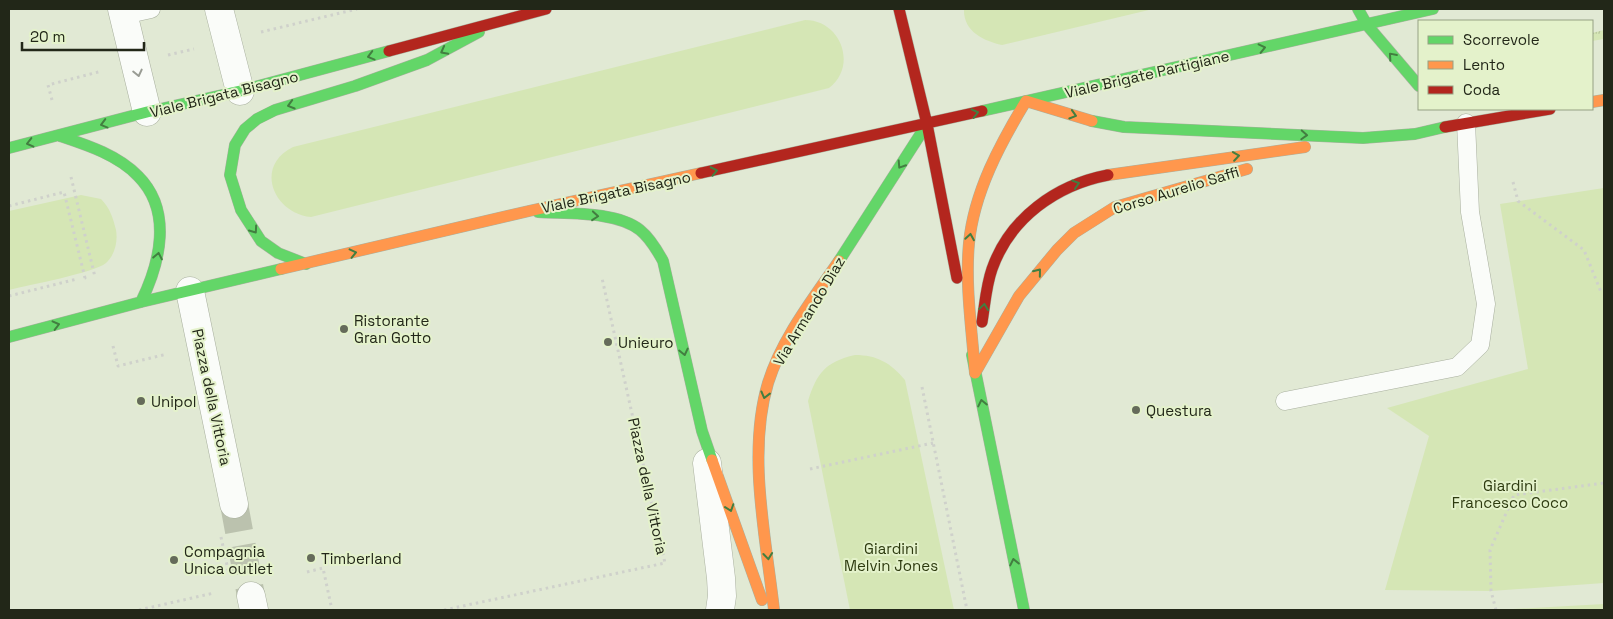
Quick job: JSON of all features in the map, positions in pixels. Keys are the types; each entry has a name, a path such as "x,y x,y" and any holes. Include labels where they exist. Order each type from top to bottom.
{"main road":[{"name":"Viale Brigata Bisagno","path":"9,148 147,112 240,91 546,9"},
{"path":"899,9 927,124 975,373 1024,610"},
{"path":"1358,9 1367,25 1418,85"},
{"name":"Viale Brigate Partigiane","path":"927,124 1433,9"},
{"name":"Viale Brigata Bisagno","path":"306,264 278,253 262,241 241,210 230,175 235,145 244,129 257,119 275,110 355,86 427,60 502,20"},
{"path":"975,373 968,300 969,240 979,200 993,164 1014,120 1026,101"},
{"name":"Corso Aurelio Saffi","path":"1026,101 1088,120 1124,127 1363,138 1415,134 1460,118 1540,110"},
{"name":"Viale Brigata Bisagno","path":"9,337 190,290 529,211 927,124"},
{"name":"Via Armando Diaz","path":"774,610 760,479 760,430 764,398 770,378 782,351 807,308 927,124"},
{"path":"60,136 89,146 118,161 137,174 151,193 159,216 161,240 158,261 152,281 141,302"},
{"name":"Corso Aurelio Saffi","path":"975,373 1019,296 1068,239 1093,220 1115,207 1141,198 1363,138"},
{"path":"975,373 987,286 992,268 1018,225 1035,206 1055,192 1071,184 1112,173 1346,142"},
{"path":"529,211 619,220 637,227 651,240 663,261 702,431 766,610"}],"street":[{"path":"219,9 240,91"},
{"path":"123,12 147,112"},
{"name":"Piazza della Vittoria","path":"190,290 234,504"},
{"path":"702,431 721,578 720,610"}],"lane":[{"path":"123,12 151,9"},
{"path":"1285,401 1457,367 1480,345 1486,304 1470,212 1460,118"}],"path":[{"path":"1513,182 1518,201 1584,250 1601,292"},
{"path":"9,206 64,192 85,278 9,296"},
{"name":"Piazza della Vittoria","path":"444,610 664,563 602,278"},
{"path":"922,388 967,610"},
{"path":"810,469 933,443"},
{"path":"1496,610 1491,591 1490,550 1514,495 1604,483"},
{"path":"307,572 323,568 332,610"},
{"path":"139,610 214,593"}],"green space":[{"path":"964,9 1153,9 1002,45 988,41 976,34 967,23"},
{"path":"805,20 818,22 828,28 836,36 841,46 844,57 843,68 838,79 829,88 311,217 298,214 287,207 278,198 273,188 272,176 274,165 281,155 293,147"},
{"path":"1604,30 1604,39 1593,41 1593,33"},
{"name":"Giardini Francesco Coco","path":"1604,188 1604,583 1491,591 1385,590 1429,436 1387,408 1528,369 1500,204"},
{"path":"81,195 101,199 111,213 117,239 114,252 109,260 99,267 88,271 9,290 9,211"},
{"name":"Giardini Melvin Jones","path":"855,355 877,358 883,361 905,380 954,610 850,610 808,401 819,376 829,365"},
{"path":"1604,604 1604,610 1496,610"}],"tunnel":[{"path":"234,504 251,596"}],"traffic: fast":[{"path":"1358,9 1367,25 1418,85"},
{"path":"982,111 1433,9"},
{"path":"306,264 278,253 261,241 241,210 230,175 235,145 245,129 257,119 275,110 355,86 427,60 479,32"},
{"path":"9,148 147,112 240,91 389,51"},
{"path":"1092,121 1124,127 1363,138 1415,134 1445,127"},
{"path":"839,261 927,124"},
{"path":"60,136 112,156 138,176 149,190 156,205 160,238 153,271 141,302"},
{"path":"538,212 605,216 618,219 640,230 653,244 663,261 702,431 712,460"},
{"path":"9,337 141,302 281,269"},
{"path":"972,355 1024,610"}],"traffic: slow":[{"path":"1593,102 1604,100"},
{"path":"975,373 968,292 969,243 976,205 998,151 1026,101 1092,121"},
{"path":"1108,175 1305,147"},
{"path":"975,373 1019,296 1057,250 1074,233 1115,207 1247,169"},
{"path":"281,269 701,173"},
{"path":"774,610 760,496 759,438 762,410 768,383 781,350 799,319 839,261"},
{"path":"712,460 762,600"}],"traffic: jam":[{"path":"389,51 546,9"},
{"path":"899,9 927,124 957,278"},
{"path":"1445,127 1544,110"},
{"path":"701,173 982,111"},
{"path":"982,322 992,269 1010,234 1023,219 1053,196 1070,187 1108,175"}],"place":[{"name":"Ristorante Gran Gotto","path":"344,329"},
{"name":"Unieuro","path":"608,342"},
{"name":"Unipol","path":"141,401"},
{"name":"Questura","path":"1136,410"},
{"name":"Timberland","path":"311,558"},
{"name":"Compagnia Unica outlet","path":"174,560"}]}
